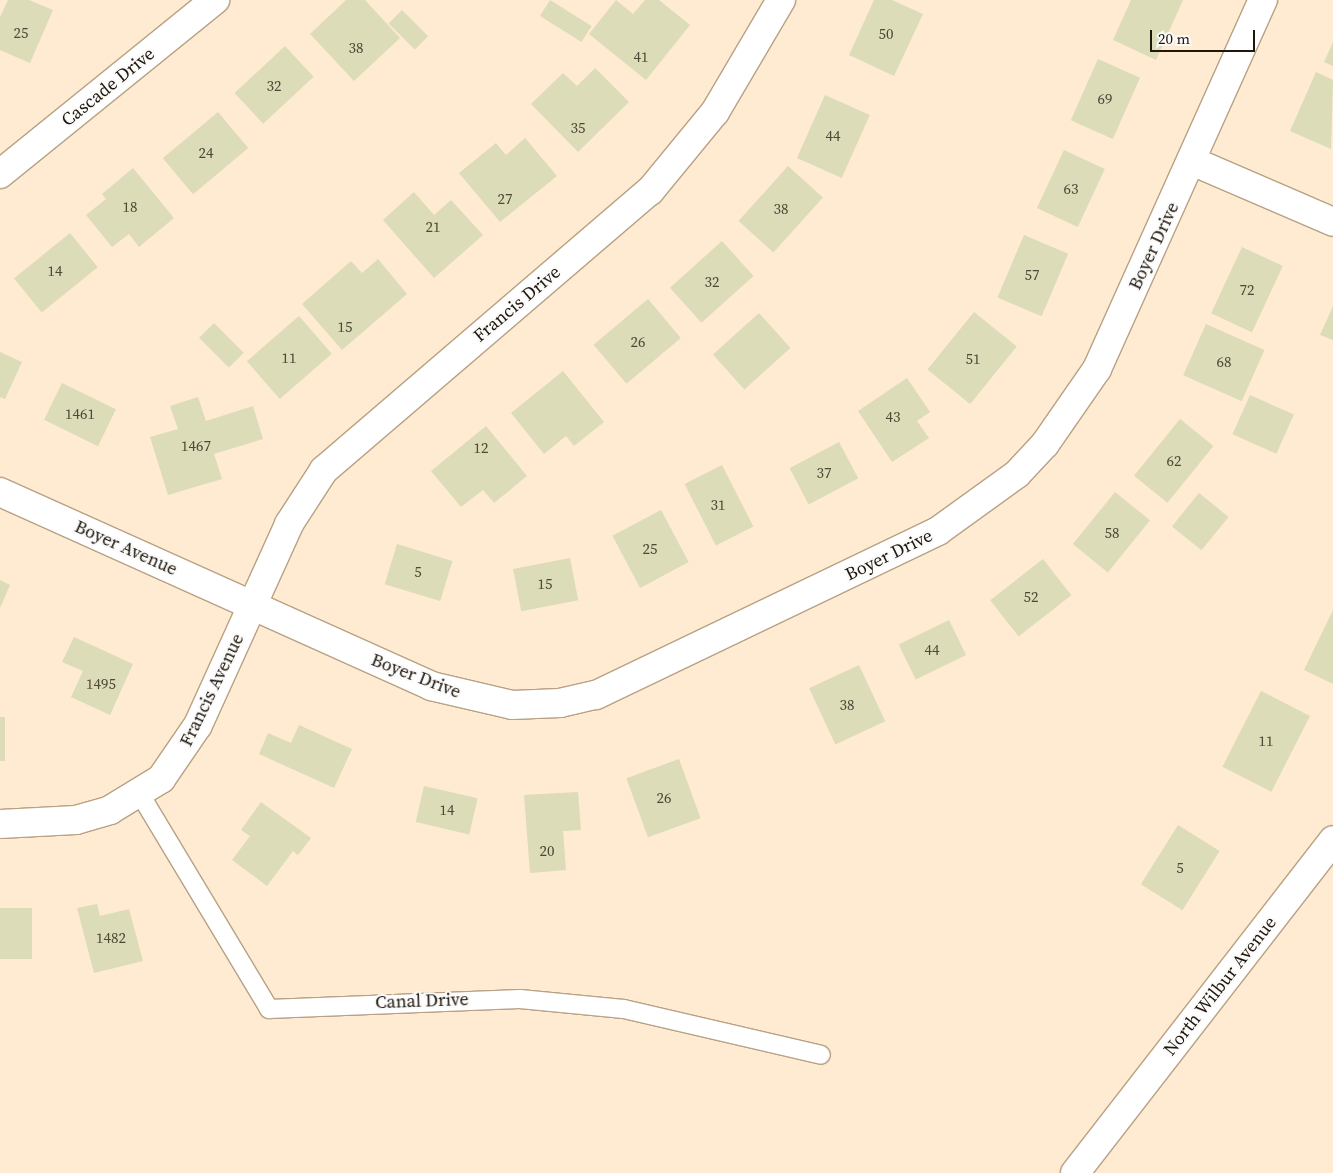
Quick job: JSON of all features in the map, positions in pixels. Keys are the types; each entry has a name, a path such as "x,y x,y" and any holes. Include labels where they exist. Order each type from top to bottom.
{"street":[{"name":"Cascade Drive","path":"0,174 215,0"},
{"name":"Francis Drive","path":"252,604 298,508 324,470 650,192 715,112 781,0"},
{"name":"Boyer Drive","path":"252,604 431,686 512,705 560,703 629,682 938,531 1017,474 1050,438 1097,369 1194,162 1263,0"},
{"path":"1194,162 1333,222"},
{"name":"Boyer Avenue","path":"0,492 252,604"},
{"name":"Francis Avenue","path":"0,824 76,820 140,794 161,779 198,725 252,604"},
{"name":"North Wilbur Avenue","path":"1075,1173 1333,840"}],"lane":[{"name":"Canal Drive","path":"140,794 269,1009 520,999 624,1009 820,1055"}],"building":[{"path":"8,0 29,0 53,10 30,63 0,50 0,17"},
{"path":"346,0 365,0 400,38 354,81 310,34"},
{"path":"550,0 592,26 581,42 540,16"},
{"path":"616,0 633,14 645,0 659,0 690,25 646,80 589,34"},
{"path":"874,0 892,0 923,14 894,76 849,55"},
{"path":"1131,0 1183,0 1156,60 1113,40"},
{"path":"402,10 428,36 415,50 389,23"},
{"path":"1333,42 1333,66 1324,62"},
{"path":"285,46 314,77 263,124 235,93"},
{"path":"1098,59 1140,78 1113,139 1071,120"},
{"path":"595,68 629,102 578,152 531,104 563,73 577,86"},
{"path":"1316,72 1333,80 1331,149 1290,131"},
{"path":"825,95 870,115 842,178 797,158"},
{"path":"218,112 248,148 193,194 163,158"},
{"path":"525,138 557,176 500,222 459,173 496,143 506,155"},
{"path":"1064,150 1105,169 1078,227 1037,208"},
{"path":"788,166 823,197 773,252 738,221"},
{"path":"133,168 174,218 139,247 129,234 112,247 86,215 106,199 102,194"},
{"path":"414,192 434,215 451,200 483,235 434,278 383,220"},
{"path":"70,233 98,267 42,313 14,278"},
{"path":"1024,235 1068,254 1042,316 997,298"},
{"path":"722,241 753,276 701,323 670,288"},
{"path":"1242,247 1283,266 1252,332 1211,313"},
{"path":"378,259 407,294 342,350 302,304 351,261 362,273"},
{"path":"648,299 681,338 626,384 594,345"},
{"path":"1333,306 1333,340 1320,335"},
{"path":"974,312 1017,347 970,404 927,370"},
{"path":"759,313 790,348 744,389 713,354"},
{"path":"299,316 332,354 280,399 247,361"},
{"path":"214,323 244,353 229,368 199,338"},
{"path":"1206,324 1264,350 1242,401 1183,375"},
{"path":"0,352 22,362 5,399 0,397"},
{"path":"563,371 604,422 574,446 566,436 544,454 511,413"},
{"path":"907,378 930,412 917,421 929,438 892,462 858,411"},
{"path":"62,383 116,409 98,446 44,420"},
{"path":"1250,395 1294,415 1276,454 1233,434"},
{"path":"198,397 206,421 253,406 263,439 214,454 222,479 168,495 150,437 178,429 170,406"},
{"path":"1180,419 1213,446 1167,503 1134,476"},
{"path":"486,426 527,476 494,503 483,490 461,507 431,471"},
{"path":"839,442 858,478 809,504 790,468"},
{"path":"722,465 753,526 716,546 685,484"},
{"path":"1115,492 1150,520 1108,572 1073,544"},
{"path":"1199,493 1229,517 1201,550 1172,526"},
{"path":"661,510 689,562 640,588 612,536"},
{"path":"397,544 452,561 440,601 385,584"},
{"path":"570,558 578,600 521,611 513,569"},
{"path":"1043,559 1071,595 1019,636 990,600"},
{"path":"0,580 10,585 0,608"},
{"path":"1333,610 1333,684 1304,670"},
{"path":"949,620 966,655 916,680 899,645"},
{"path":"74,637 133,664 110,715 71,697 83,671 62,662"},
{"path":"859,665 885,721 835,744 809,688"},
{"path":"1261,691 1310,716 1271,792 1222,767"},
{"path":"0,717 5,717 5,761 0,761"},
{"path":"299,725 352,749 334,788 259,754 268,733 291,743"},
{"path":"679,759 701,818 648,837 626,778"},
{"path":"424,786 478,798 469,834 416,822"},
{"path":"578,792 581,830 563,831 566,870 530,873 524,795"},
{"path":"261,802 311,838 298,855 293,851 267,886 232,860 250,836 241,830"},
{"path":"1178,825 1220,851 1182,910 1141,884"},
{"path":"97,904 100,916 129,909 143,961 94,973 77,908"},
{"path":"0,908 32,908 32,959 0,959"}]}
